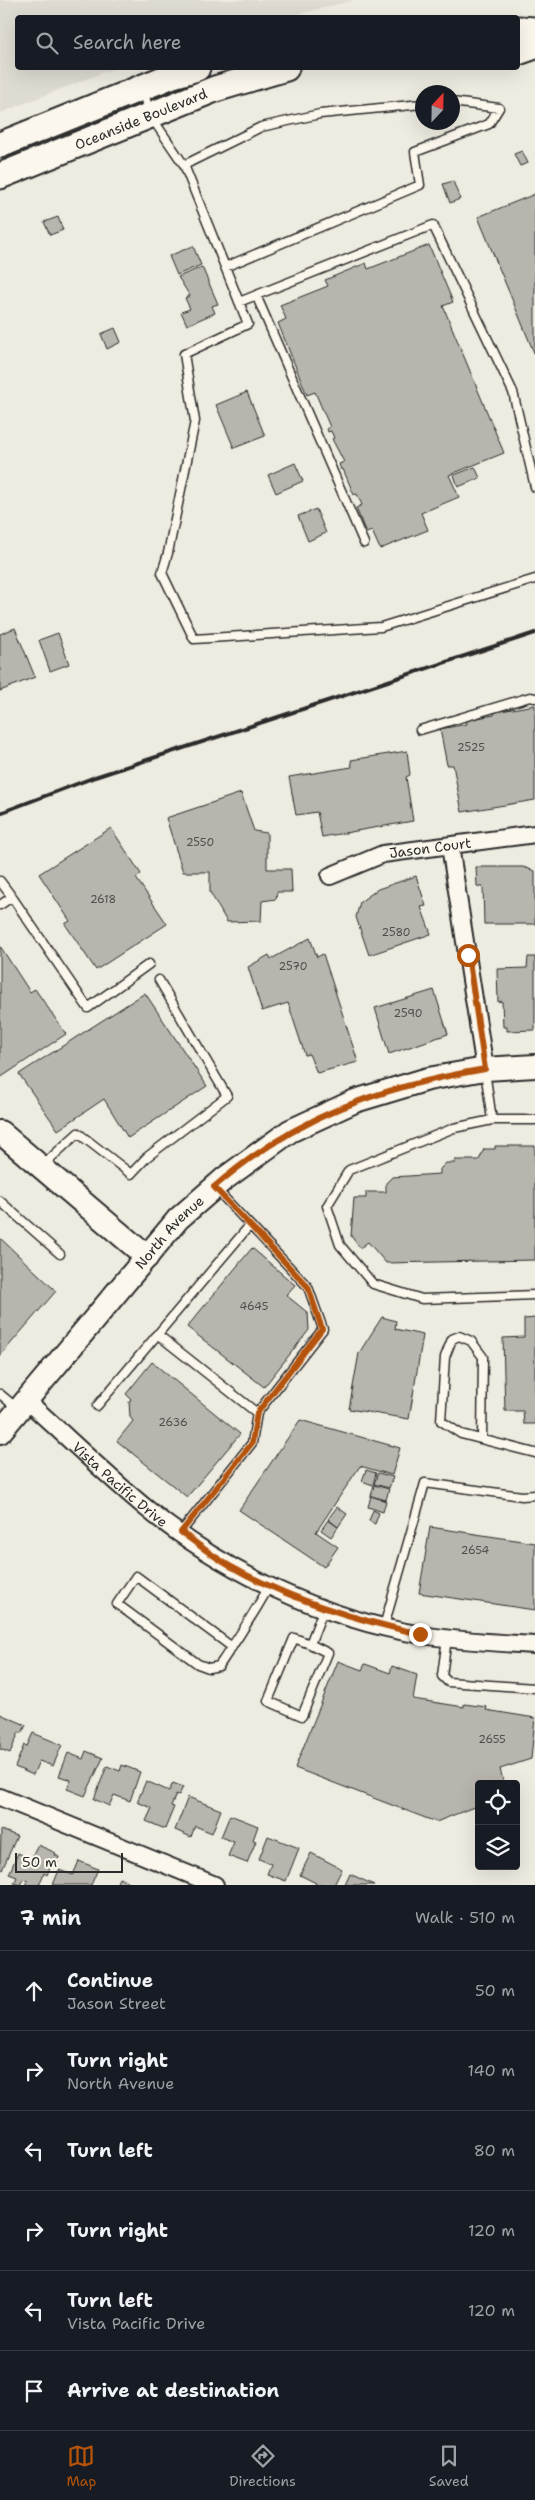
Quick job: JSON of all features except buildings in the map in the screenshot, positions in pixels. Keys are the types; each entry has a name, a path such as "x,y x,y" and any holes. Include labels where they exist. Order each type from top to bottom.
{"main road":[{"path":"520,29 535,30"},
{"path":"520,51 535,46"},
{"path":"520,56 535,59"},
{"name":"Oceanside Boulevard","path":"0,145 143,87 191,70"},
{"name":"Oceanside Boulevard","path":"0,176 215,89 279,70"},
{"name":"North Avenue","path":"0,1432 178,1219 214,1187 290,1131 355,1101 428,1079 485,1069 535,1066"},
{"path":"0,1132 147,1257"}],"street":[{"name":"Jason Court","path":"330,876 383,854 535,834"},
{"path":"450,846 485,1069"},
{"name":"Vista Pacific Drive","path":"23,1406 147,1508 228,1565 301,1600 384,1626 446,1638 535,1645"},
{"path":"0,1797 215,1885"}],"lane":[{"path":"143,87 150,116 184,165 248,324 184,354 195,421 168,553 162,573 194,639 380,627 535,579"},
{"path":"225,267 420,185 416,152 490,124 498,108 460,103"},
{"path":"184,165 262,127 320,114 415,105"},
{"path":"239,302 433,225 442,240 513,392 535,486"},
{"path":"256,295 364,543"},
{"path":"420,730 530,697 535,698"},
{"path":"0,881 88,1008 149,964"},
{"path":"0,905 12,897"},
{"path":"41,1167 78,1133 131,1174 147,1158 226,1096 159,980"},
{"path":"485,1069 492,1120"},
{"path":"535,1120 492,1120 454,1128 349,1170 327,1206 340,1245 373,1284 422,1299 535,1295"},
{"path":"181,1532 252,1443 257,1413 322,1329 308,1287 214,1187"},
{"path":"0,1202 60,1254"},
{"path":"97,1406 250,1226"},
{"path":"157,1334 257,1413"},
{"path":"482,1439 483,1357 471,1341 459,1336 452,1339 445,1357 441,1421 461,1434 535,1453"},
{"path":"0,1394 23,1406"},
{"path":"384,1626 425,1484 522,1496 535,1494"},
{"path":"232,1647 136,1576 117,1604 198,1664 209,1668 219,1666 232,1647 270,1585"},
{"path":"310,1644 324,1608"},
{"path":"294,1638 310,1644 328,1653 302,1716 268,1701 294,1638"},
{"path":"446,1638 442,1676 448,1682 535,1688"}],"shaded area":[{"path":"0,0 354,0 294,15 15,15 15,70 109,70 0,113"}],"railway":[{"path":"0,813 95,777 535,633"}],"route":[{"path":"420,1634 358,1620 301,1600 228,1565 181,1532 252,1443 257,1413 322,1329 308,1287 214,1187 290,1131 355,1101 428,1079 485,1069 468,955"}]}
